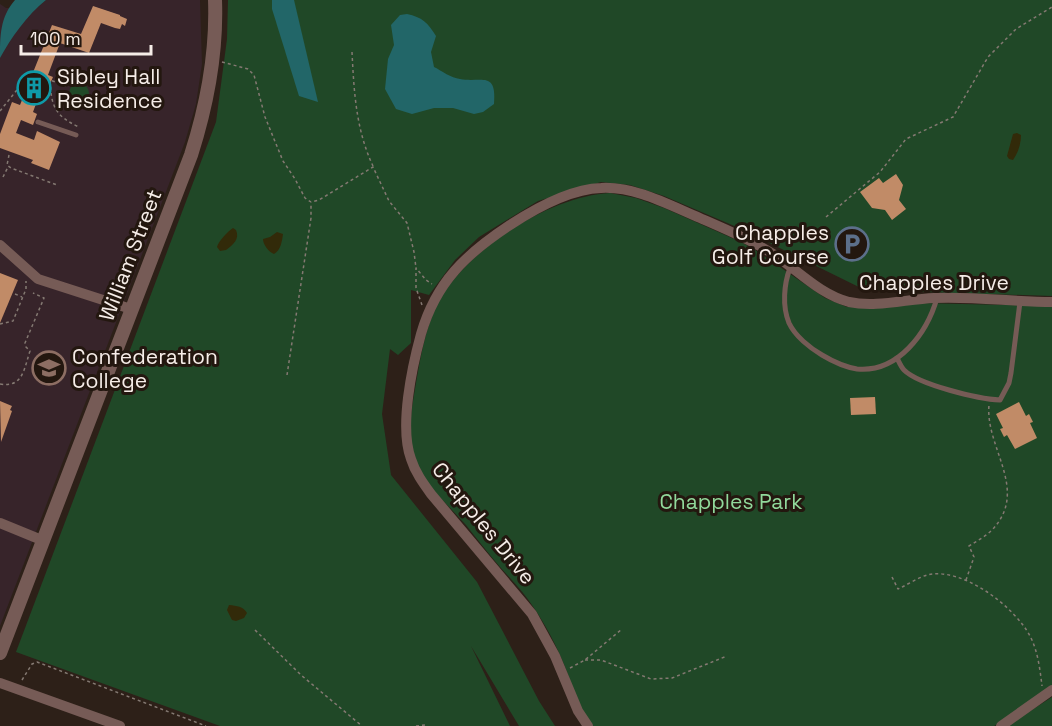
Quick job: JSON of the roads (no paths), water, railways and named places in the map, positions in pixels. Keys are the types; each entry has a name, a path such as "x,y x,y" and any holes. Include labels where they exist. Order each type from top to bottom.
{"street":[{"name":"William Street","path":"0,653 191,155 206,104 212,61 215,0"},
{"name":"Chapples Drive","path":"588,726 578,711 551,648 532,614 431,494 410,459 407,427 409,397 420,339 428,314 441,288 466,257 519,219 546,205 577,193 613,187 678,208 747,239 775,255 790,268 835,297 850,302 864,304 937,298 1052,302"},
{"path":"0,244 38,279 132,309"},
{"path":"0,523 44,541"},
{"path":"0,683 120,726"},
{"path":"1001,726 1048,692"}],"lane":[{"path":"38,122 76,135"},
{"path":"790,268 785,292 789,323 811,347 828,359 857,369 876,367 897,358 924,331 937,298"},
{"path":"897,358 904,370 916,378 951,390 1000,400 1009,383 1020,302"}],"water":[{"path":"15,0 46,0 20,27 0,58 4,20"},
{"path":"272,0 294,0 318,102 299,96 272,9"},
{"path":"407,14 424,21 436,36 431,52 434,67 457,78 490,82 493,86 494,104 483,112 474,114 453,108 434,108 412,114 396,109 385,89 388,59 394,45 391,25 400,15"}],"place":[{"name":"Sibley Hall Residence","path":"34,88"},
{"name":"Chapples Golf Course","path":"852,244"},
{"name":"Confederation College","path":"49,368"}],"park label":[{"name":"Chapples Park","path":"731,501"}]}
